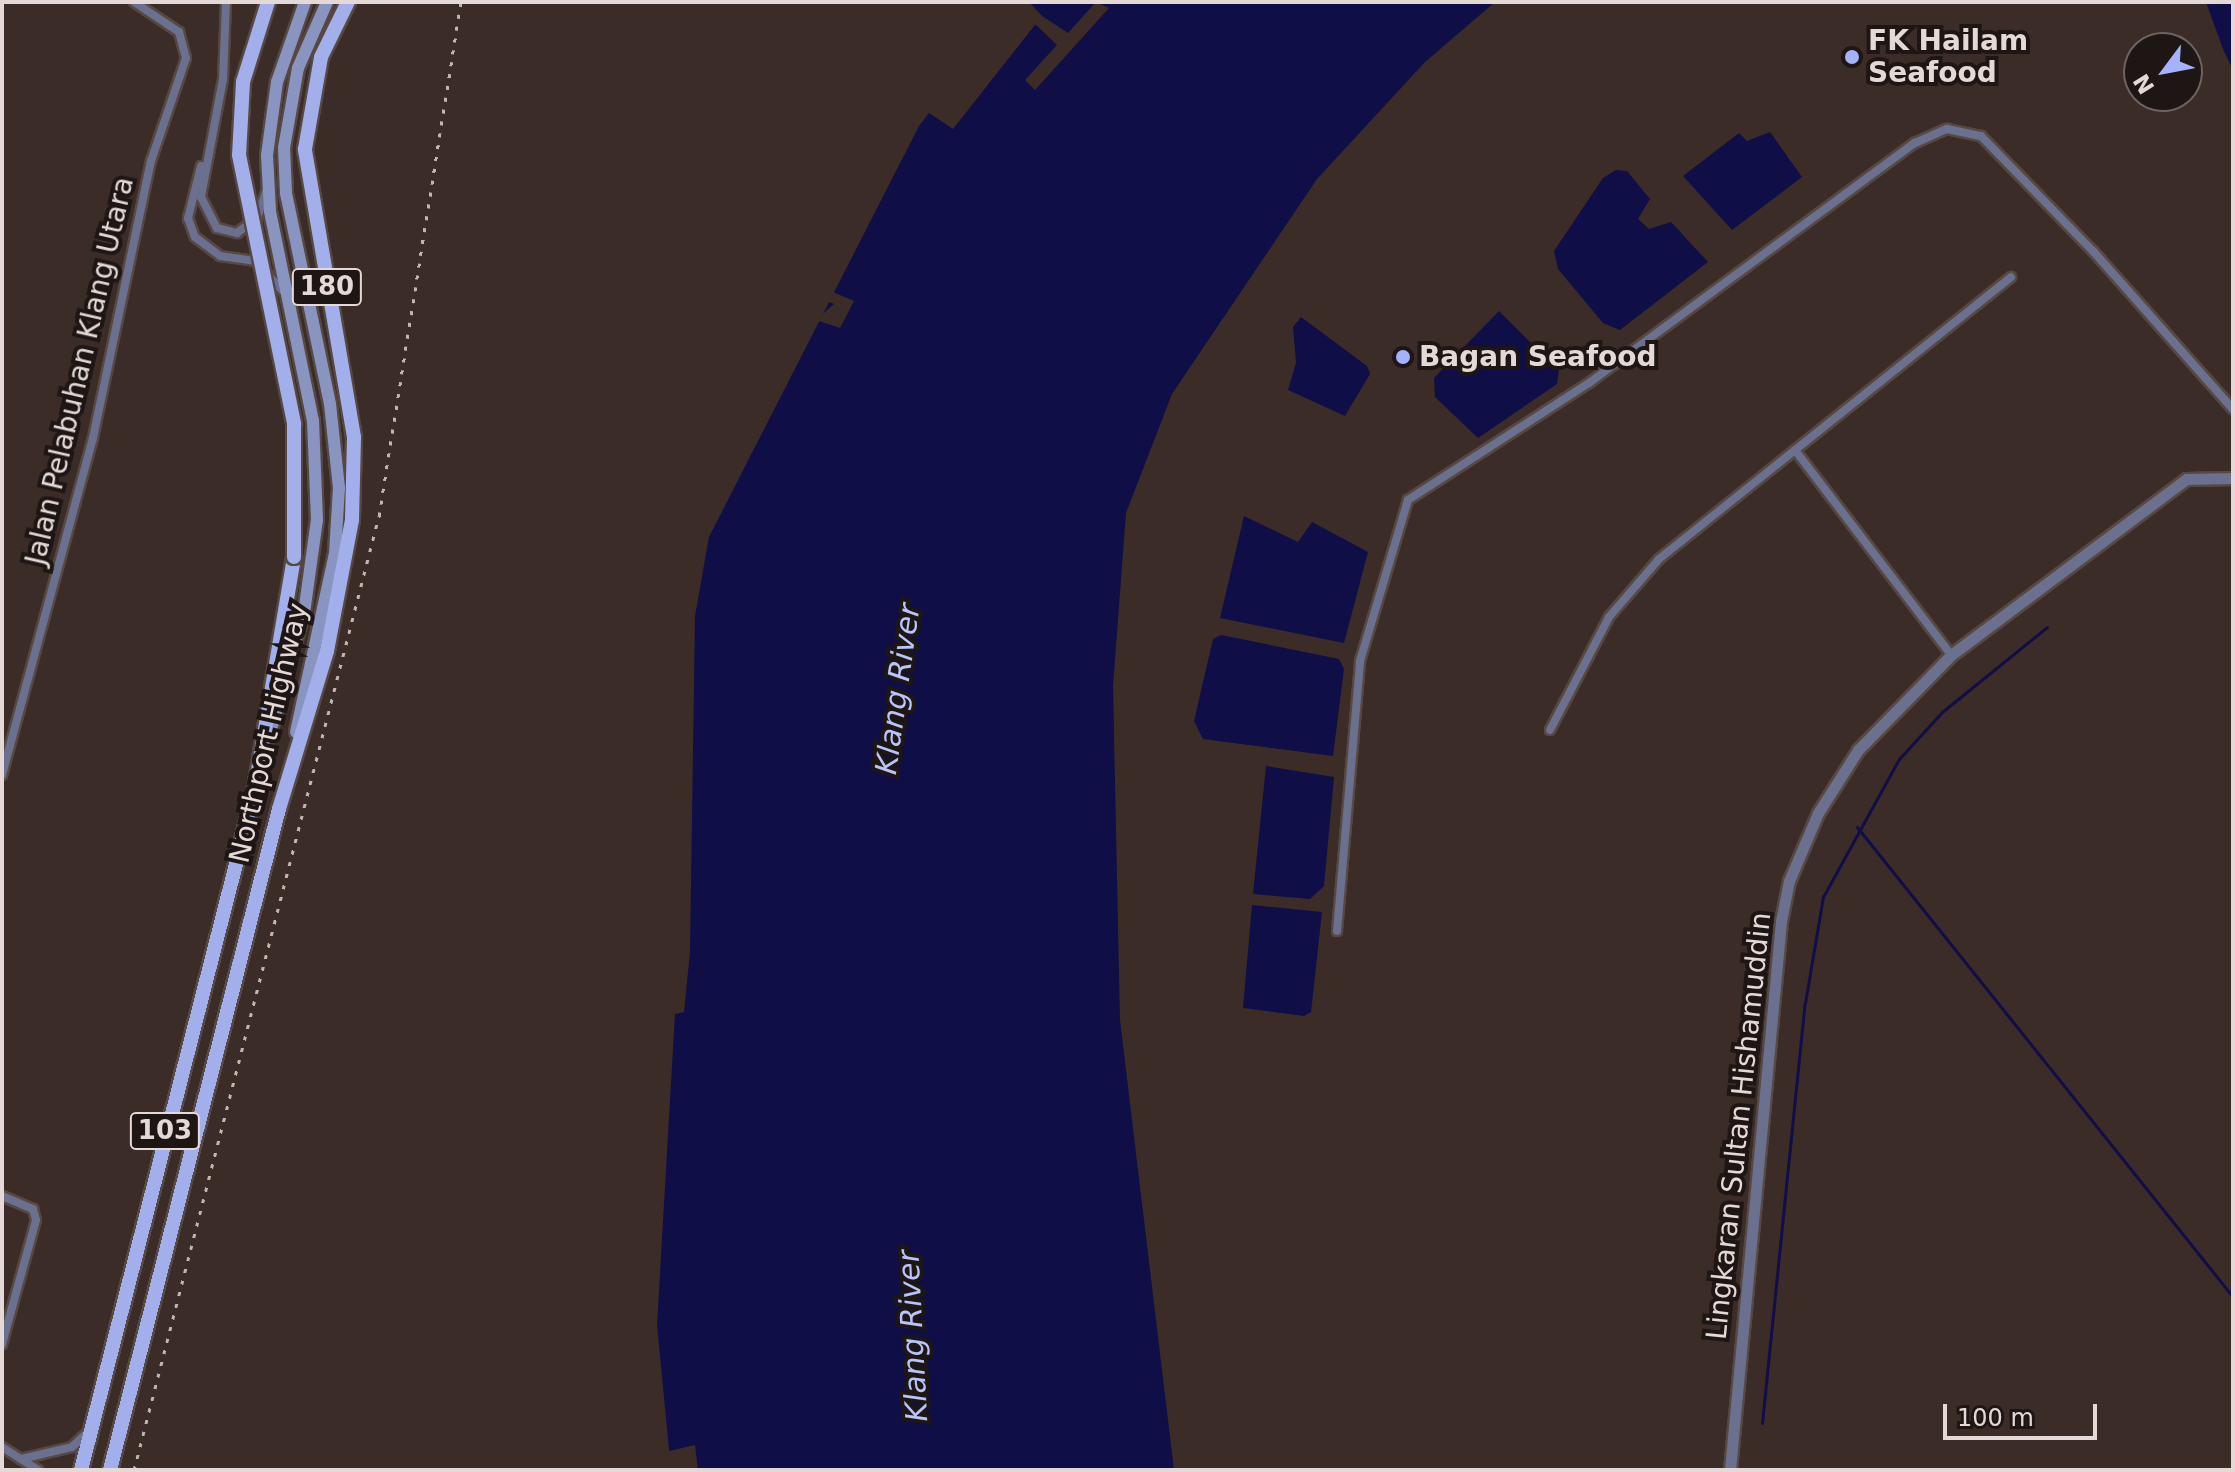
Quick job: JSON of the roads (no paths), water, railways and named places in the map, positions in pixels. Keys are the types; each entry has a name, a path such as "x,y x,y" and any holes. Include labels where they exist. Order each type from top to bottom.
{"main road":[{"name":"180","path":"254,794 294,557 294,424 239,155 243,82 268,2"},
{"name":"Northport Highway","path":"81,1470 88,1432 305,606 315,545 313,421 268,187 277,82 305,2"},
{"name":"Northport Highway","path":"110,1470 279,809 335,553 337,446 293,233 284,148 298,68 326,2"},
{"name":"180","path":"279,809 324,664 357,481 354,437 305,149 321,57 348,2"}],"street":[{"name":"Jalan Pelabuhan Klang Utara","path":"2,775 93,438 151,161 186,58 179,32 134,2"},
{"path":"226,2 223,79 188,218 195,237 207,250 255,261 277,278 293,314"},
{"path":"1337,931 1360,661 1408,500 1589,383 1915,143 1947,129 1981,136 2093,251 2233,409"},
{"path":"209,142 201,197 217,228 244,229 257,218 268,187"},
{"path":"1550,730 1573,678 1634,586 1726,501 1795,450 2011,277"},
{"path":"1795,450 1951,655"},
{"name":"Lingkaran Sultan Hishamuddin","path":"1730,1470 1767,1028 1789,881 1818,813 1858,750 1951,655 2186,479 2233,478"},
{"path":"2,1196 24,1203 36,1220 2,1344"},
{"path":"21,1459 72,1447 88,1432"},
{"path":"2,1447 38,1470"}],"water":[{"name":"Klang River","path":"1029,2 1495,2 1425,62 1317,179 1172,394 1126,513 1113,686 1120,1020 1174,1470 671,1470 657,1325 675,1014 684,1012 690,952 695,616 709,537 919,126 929,113 953,129 1042,16"},
{"path":"2206,2 2233,2 2233,70 2223,49"},
{"path":"1770,132 1802,177 1732,230 1683,176 1739,133 1747,141"},
{"path":"1616,170 1627,171 1650,199 1638,219 1649,229 1671,222 1708,262 1620,330 1603,323 1558,269 1554,251 1603,178"},
{"path":"1499,311 1559,371 1557,384 1478,438 1435,397 1434,378"},
{"path":"1301,317 1367,366 1370,374 1345,416 1288,390 1296,363 1293,327"},
{"path":"1244,516 1298,542 1312,522 1368,552 1344,643 1220,618"},
{"path":"1221,635 1339,659 1344,669 1333,756 1203,739 1194,721 1213,639"},
{"path":"1266,766 1334,777 1324,886 1310,899 1253,894"},
{"path":"1252,905 1322,912 1311,1012 1304,1016 1243,1008"}],"waterway":[{"path":"1762,1423 1805,1003 1823,897 1899,759 1942,712 2047,627"},
{"path":"1857,827 2233,1297"}],"railway":[{"path":"134,1470 379,516 461,2"}],"place":[{"name":"FK Hailam Seafood","path":"1852,57"},
{"name":"Bagan Seafood","path":"1403,357"}]}
